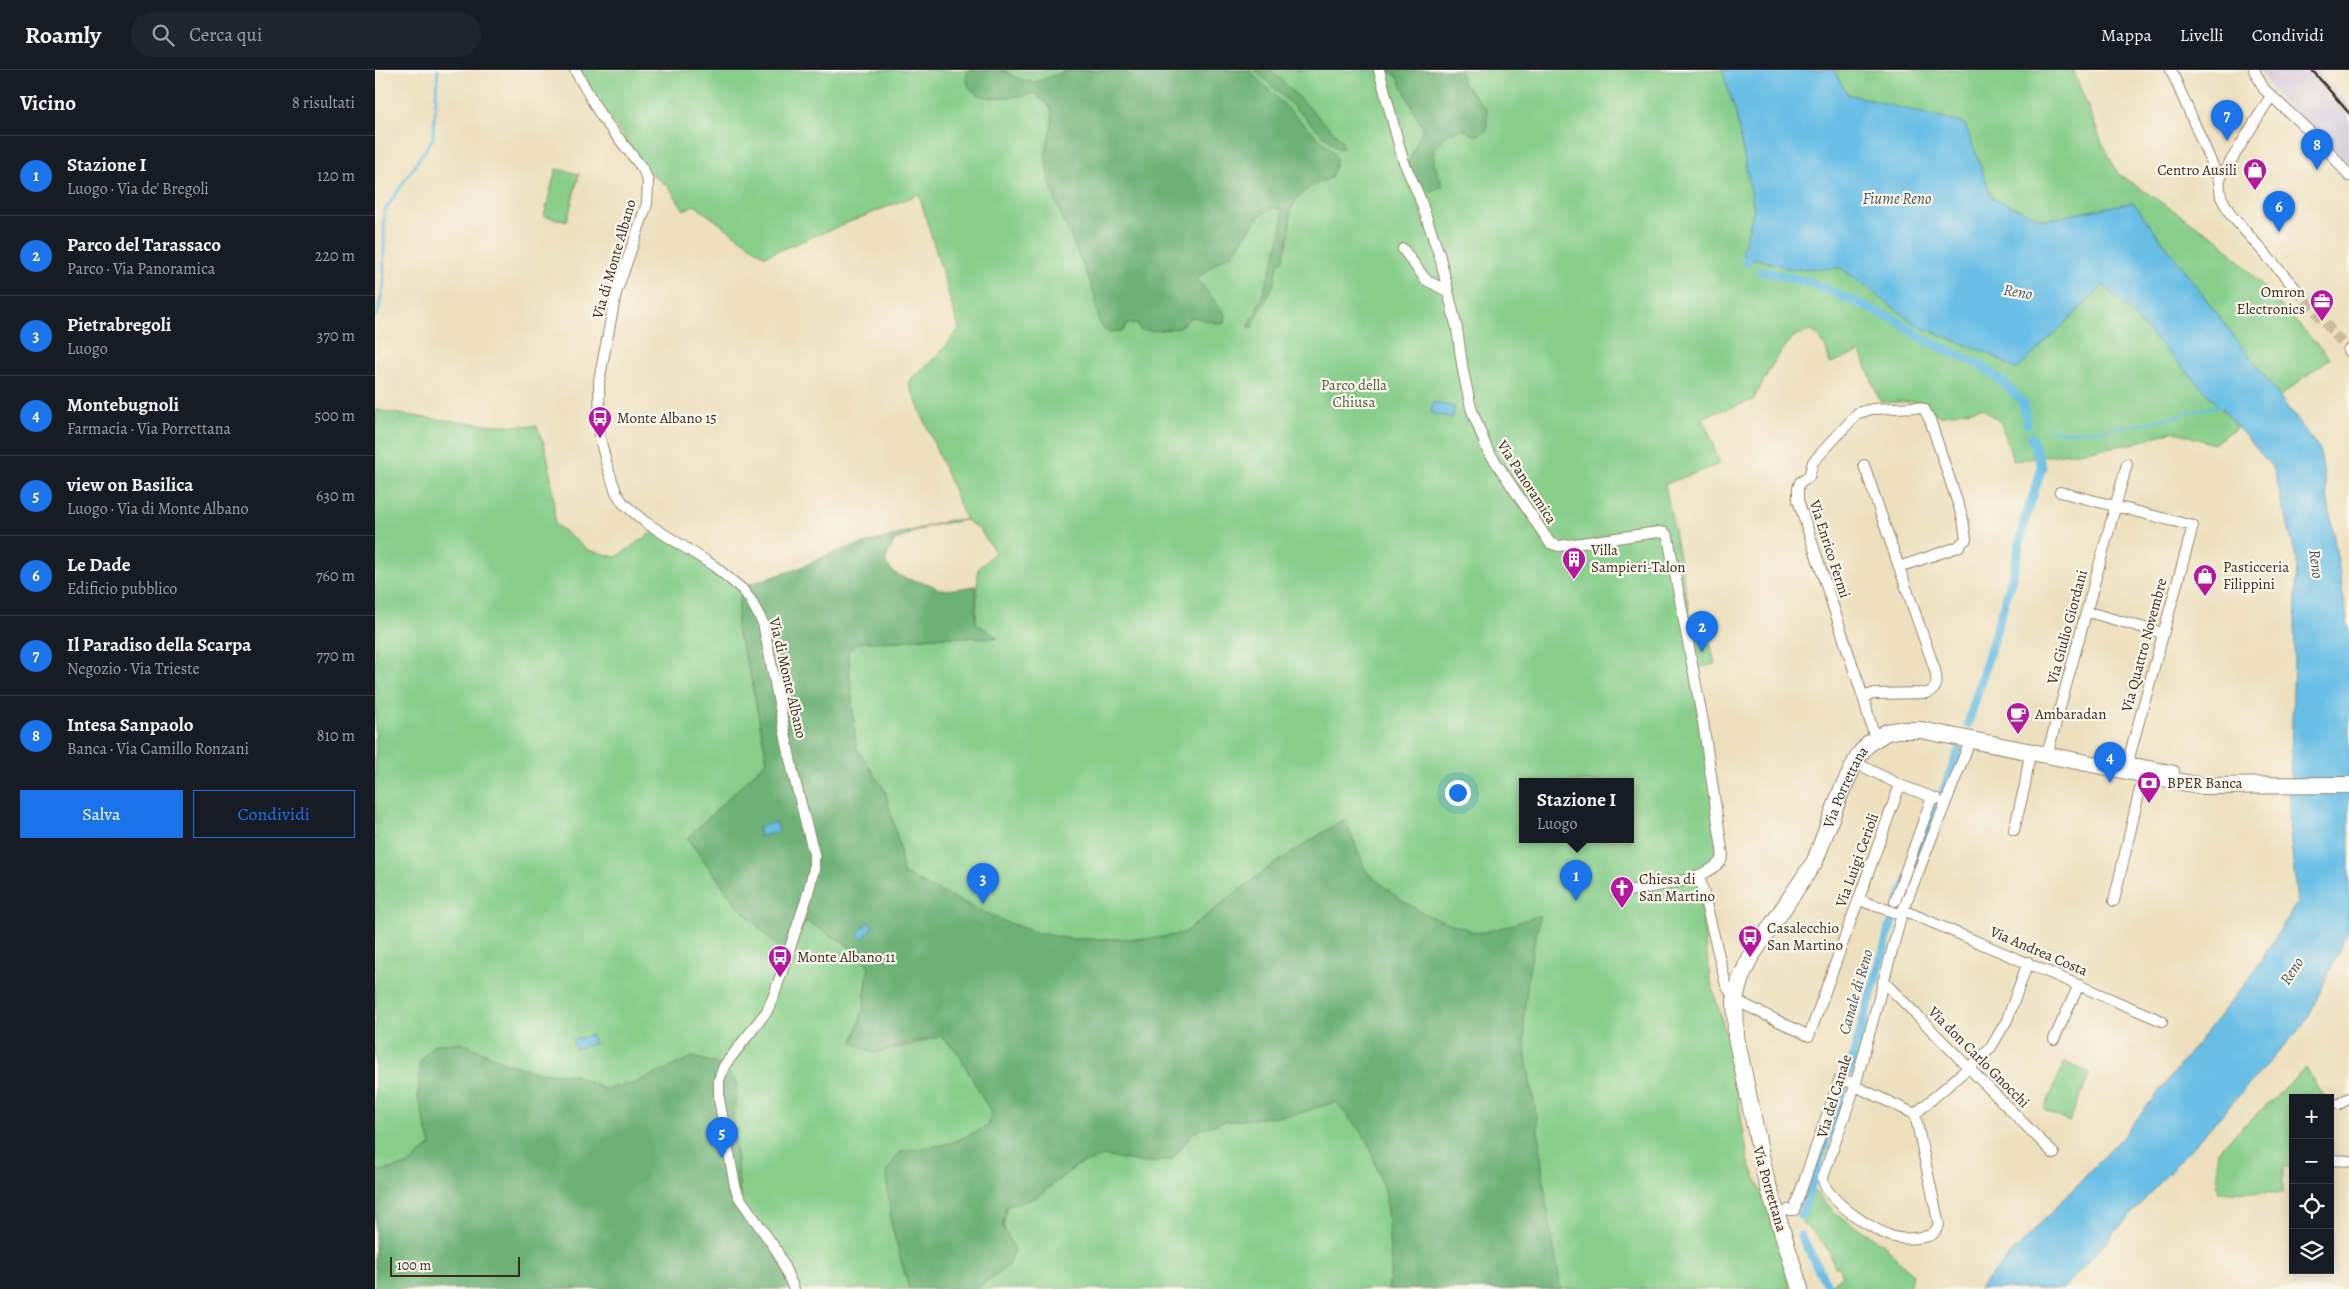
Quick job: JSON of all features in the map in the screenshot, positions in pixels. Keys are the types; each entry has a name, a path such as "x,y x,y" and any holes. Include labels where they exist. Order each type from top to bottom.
{"main road":[{"name":"Via Porrettana","path":"1800,1289 1763,1170 1736,1037 1735,1000 1750,958 1815,861 1854,762 1875,738 1892,731 1910,730 1971,739 2047,755 2126,767 2143,776 2221,788 2349,785"}],"street":[{"name":"Via di Monte Albano","path":"575,70 601,116 646,176 647,204 616,293 599,381 600,439 607,469 616,492 623,503 645,522 714,566 742,589 750,599 763,623 793,773 814,854 815,869 774,995 767,1011 724,1066 718,1094 735,1186 739,1197 777,1251 794,1289"},
{"name":"Via Panoramica","path":"1379,70 1403,160 1419,196 1440,257 1457,329 1471,408 1487,450 1550,543 1559,546 1658,532 1665,533 1668,537 1703,722 1723,851 1721,862 1699,876"},
{"path":"2171,70 2219,180 2221,197 2231,215 2296,289"},
{"path":"2255,70 2271,96 2323,144 2349,176"},
{"path":"2219,180 2271,96"},
{"path":"1403,249 1426,280 1447,291"},
{"name":"Via Enrico Fermi","path":"1875,738 1799,502 1798,488 1801,482 1809,476 1813,462 1858,413 1872,409 1917,407 1924,409 1928,414 1967,533 1966,539 1958,547 1899,567"},
{"name":"Via Giulio Giordani","path":"2047,755 2088,612 2127,464"},
{"path":"1863,697 1873,694 1931,692 1937,684 1935,670 1864,465"},
{"path":"2059,492 2115,506"},
{"name":"Via Quattro Novembre","path":"2115,506 2193,526 2126,767"},
{"path":"2088,612 2162,633"},
{"name":"Via del Canale","path":"1915,1114 1939,1221 1937,1229 1928,1236 1893,1237 1841,1205 1824,1187 1823,1177 1855,1084 1902,912 1971,739"},
{"path":"2014,830 2025,785 2030,751"},
{"path":"1854,762 1900,785 1945,802"},
{"path":"2126,767 2174,771"},
{"path":"2114,901 2143,776"},
{"name":"Via Luigi Cerioli","path":"1735,1000 1809,1036 1900,785"},
{"path":"1895,901 1932,797"},
{"path":"1616,893 1699,876 1723,975 1735,1000"},
{"name":"Via Andrea Costa","path":"1859,900 1902,912 2028,962 2162,1021"},
{"path":"1788,1210 1794,1210 1839,1081 1855,1084 1915,1114 1990,1049 2007,1020 2028,962"},
{"name":"Via don Carlo Gnocchi","path":"1883,981 2054,1154"},
{"path":"2054,1039 2079,985"},
{"path":"2339,1104 2349,1098"},
{"path":"2334,1160 2349,1161"}],"shaded area":[{"path":"2258,70 2317,70 2349,106 2349,172 2275,95"}],"green space":[{"name":"Parco della Chiusa","path":"577,70 2073,70 2102,142 2118,174 2220,241 2330,358 2251,418 2213,444 2173,431 2132,444 2013,461 2001,423 1982,408 1939,416 1922,402 1880,402 1861,352 1830,363 1826,349 1819,336 1811,331 1794,336 1775,360 1753,400 1703,417 1720,464 1665,484 1688,603 1693,640 1709,637 1715,664 1697,668 1721,857 1701,868 1697,874 1710,979 1730,1048 1748,1159 1776,1229 1790,1289 975,1289 1008,1266 1014,1250 1003,1226 1006,1207 1035,1198 1078,1165 1104,1156 1146,1163 1172,1160 1192,1133 1139,976 1342,820 1268,868 1184,933 1151,939 1070,939 1035,932 1003,921 903,874 899,844 885,791 856,748 848,651 859,642 901,641 932,637 997,638 976,623 978,569 995,552 980,530 966,520 908,382 941,352 959,329 919,194 765,256 694,205 684,210 669,187 646,170"},
{"path":"970,70 1002,70 1017,78 1033,83 1068,70 1248,70 1330,149 1337,159 1331,178 1311,186 1297,198 1291,210 1290,232 1283,261 1279,262 1274,284 1251,328 1248,327 1259,304 1277,249 1283,218 1281,209 1273,208 1259,216 1232,255 1220,260 1197,279 1225,314 1224,323 1221,324 1192,317 1178,328 1154,331 1140,330 1137,323 1127,324 1123,331 1107,332 1099,321 1095,297 1060,212 1049,177 1046,153 1052,122 1050,108 1035,94 994,98 975,93 969,86 966,76"},
{"path":"1255,70 1271,70 1341,139 1343,148 1338,149"},
{"path":"1383,70 1461,70 1462,82 1487,110 1487,130 1476,136 1462,129 1450,133 1434,149 1434,163 1443,186 1419,196 1406,167 1423,129 1396,75"},
{"path":"556,169 579,174 567,221 544,216"},
{"path":"375,410 496,425 537,426 548,461 555,524 588,550 616,557 656,530 741,587 736,628 750,673 767,761 687,838 738,906 786,956 806,921 845,943 869,966 863,1010 853,1043 874,1053 908,1046 940,1036 957,1051 990,1111 989,1126 951,1143 900,1152 891,1223 909,1289 793,1289 741,1205 733,1121 737,1083 693,1057 633,1084 603,1089 574,1075 537,1072 507,1063 462,1043 420,1062 418,1098 431,1145 410,1164 382,1171 375,1169"},
{"path":"950,520 966,520 929,526 894,541 885,561 898,575 930,584 939,589 976,586 976,623 998,638 932,637 901,641 860,642 848,651 856,747 885,791 899,844 903,874 1003,921 1035,932 1070,939 1151,939 1184,933 1268,868 1345,819 1366,871 1397,897 1427,915 1478,933 1501,928 1540,915 1529,971 1524,1016 1526,1057 1537,1120 1547,1209 1561,1289 1388,1289 1391,1269 1386,1197 1368,1141 1336,1102 1293,1115 1221,1122 1192,1133 1172,1160 1146,1163 1104,1156 1078,1165 1035,1198 1006,1207 1003,1226 1014,1250 1008,1266 975,1289 909,1289 891,1223 886,1172 900,1152 951,1143 989,1126 990,1111 957,1051 940,1036 874,1053 853,1043 863,1010 869,966 845,943 806,921 786,956 738,906 687,838 767,761 750,673 736,628 741,587 794,570 835,552"},
{"path":"462,1043 507,1063 537,1072 574,1075 604,1089 633,1084 693,1057 721,1065 737,1083 733,1121 741,1205 767,1235 793,1289 375,1289 375,1169 382,1171 410,1164 431,1145 418,1098 420,1062 434,1044"},
{"path":"2065,1062 2090,1073 2069,1122 2044,1110"},
{"path":"2306,1068 2322,1094 2289,1094 2289,1167 2283,1167 2283,1193 2218,1192 2217,1151"},
{"path":"1814,1190 1836,1214 1884,1244 1912,1274 1909,1289 1832,1289 1830,1285 1842,1276 1840,1267 1834,1267 1833,1261 1823,1242 1802,1224"}],"water":[{"name":"Fiume Reno","path":"1722,70 1834,70 1847,94 1965,124 1992,198 2045,220 2133,202 2320,450 2349,632 2349,929 2306,1022 2063,1289 1978,1289 2120,1140 2250,978 2297,903 2289,821 2297,561 2274,469 2219,406 2104,285 2017,370 1990,354 1918,326 1841,268 1790,269 1758,259 1748,258 1742,254 1754,208 1735,110"},
{"path":"1433,402 1455,407 1452,418 1431,413"},
{"path":"776,822 779,831 760,837 758,828"},
{"path":"867,922 873,926 863,939 858,934"},
{"path":"591,1035 594,1044 576,1049 573,1040"}],"waterway":[{"path":"375,317 378,313 384,283 384,212 433,138 438,70"},
{"path":"1747,263 1754,248"},
{"path":"1760,271 1812,283 1896,320 1925,340 1981,365 2006,385 2023,403 2027,424"},
{"path":"2049,430 2076,431 2128,426 2210,407 2223,406"},
{"path":"1968,724 2012,578 2024,524 2042,467 2031,437"},
{"path":"1942,794 1959,751"},
{"path":"1897,907 1936,808"},
{"name":"Canale di Reno","path":"1849,1072 1892,921"},
{"name":"Canale di Reno","path":"1801,1216 1843,1090"},
{"name":"Canale di Reno","path":"1801,1236 1829,1289"}],"tunnel":[{"path":"2296,289 2348,350"}],"railway":[{"path":"2312,70 2349,113"}],"place":[{"name":"Il Paradiso della Scarpa","path":"2227,141"},
{"name":"Intesa Sanpaolo","path":"2317,170"},
{"name":"Centro Ausili","path":"2255,191"},
{"name":"Le Dade","path":"2279,232"},
{"name":"Omron Electronics","path":"2322,322"},
{"name":"Monte Albano 15","path":"600,439"},
{"name":"Villa Sampieri-Talon","path":"1574,580"},
{"name":"Pasticceria Filippini","path":"2205,597"},
{"name":"Parco del Tarassaco","path":"1702,652"},
{"name":"Ambaradan","path":"2018,735"},
{"name":"Montebugnoli","path":"2110,783"},
{"name":"BPER Banca","path":"2149,804"},
{"name":"Stazione I","path":"1576,901"},
{"name":"Pietrabregoli","path":"983,904"},
{"name":"Chiesa di San Martino","path":"1622,909"},
{"name":"Casalecchio San Martino","path":"1750,958"},
{"name":"Monte Albano 11","path":"780,978"},
{"name":"view on Basilica","path":"722,1158"}],"water label":[{"name":"Reno","path":"2018,292"},
{"name":"Reno","path":"2316,564"},
{"name":"Reno","path":"2292,971"}]}
